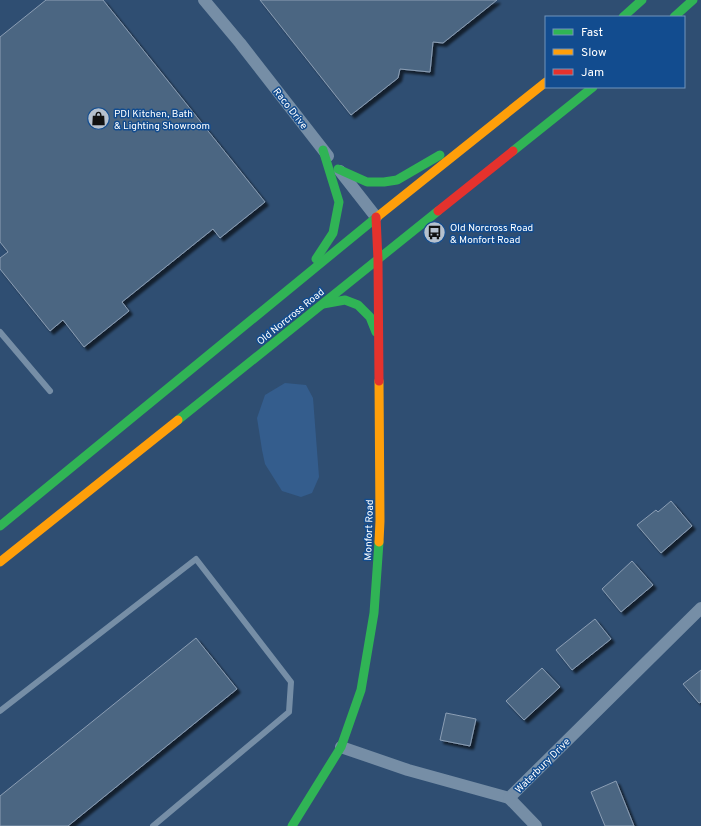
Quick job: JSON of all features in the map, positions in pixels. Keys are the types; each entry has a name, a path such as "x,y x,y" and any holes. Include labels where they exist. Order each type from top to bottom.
{"main road":[{"path":"624,16 642,0"},
{"path":"675,16 692,0"},
{"path":"0,526 308,272 545,83"},
{"name":"Old Norcross Road","path":"0,562 592,88"},
{"path":"338,169 367,182 397,180 490,126"},
{"path":"308,272 333,233 339,202 323,150"},
{"name":"Monfort Road","path":"292,826 341,747 361,690 374,613 380,521 378,260 376,217"},
{"path":"323,304 345,300 358,305 370,317 378,337"}],"street":[{"name":"Raco Drive","path":"204,0 240,43 376,217"},
{"name":"Waterbury Drive","path":"341,747 408,770 509,798 701,608"},
{"path":"509,798 536,826"}],"lane":[{"path":"0,332 50,391"},
{"path":"0,712 196,559 291,682 289,712 153,826"}],"water":[{"path":"285,383 306,385 313,398 319,477 312,493 301,497 282,491 265,464 257,418 265,395"}],"building":[{"name":"PDI Kitchen, Bath & Lighting Showroom","path":"46,0 103,0 265,202 220,238 213,229 122,302 129,311 84,347 63,320 50,331 0,269 0,258 8,252 0,242 0,37"},
{"path":"260,0 497,0 443,43 433,42 430,72 400,69 398,78 351,115"},
{"path":"671,501 692,526 661,553 637,525 656,510 658,512"},
{"path":"632,561 653,585 621,612 602,589"},
{"path":"595,619 611,639 572,670 556,650"},
{"path":"196,638 237,689 68,826 0,826 0,796"},
{"path":"542,668 560,687 524,720 506,701"},
{"path":"701,670 701,702 699,703 683,684"},
{"path":"446,713 476,719 470,746 440,740"},
{"path":"616,781 634,826 605,826 591,792"}],"traffic: fast":[{"path":"624,16 642,0"},
{"path":"675,16 693,0"},
{"path":"513,151 592,88"},
{"path":"316,259 333,233 339,202 323,150"},
{"path":"338,169 367,182 384,182 397,180 440,155"},
{"path":"178,420 438,211"},
{"path":"0,526 377,217"},
{"path":"323,304 345,300 358,305 370,317 376,332"},
{"path":"292,826 341,747 361,690 374,613 379,542"}],"traffic: slow":[{"path":"377,217 545,83"},
{"path":"379,381 379,542"},
{"path":"0,562 178,420"}],"traffic: jam":[{"path":"438,211 513,151"},
{"path":"376,217 378,260 379,381"}],"place":[{"name":"PDI Kitchen, Bath & Lighting Showroom","path":"99,119"},
{"name":"Old Norcross Road & Monfort Road","path":"435,233"}]}
